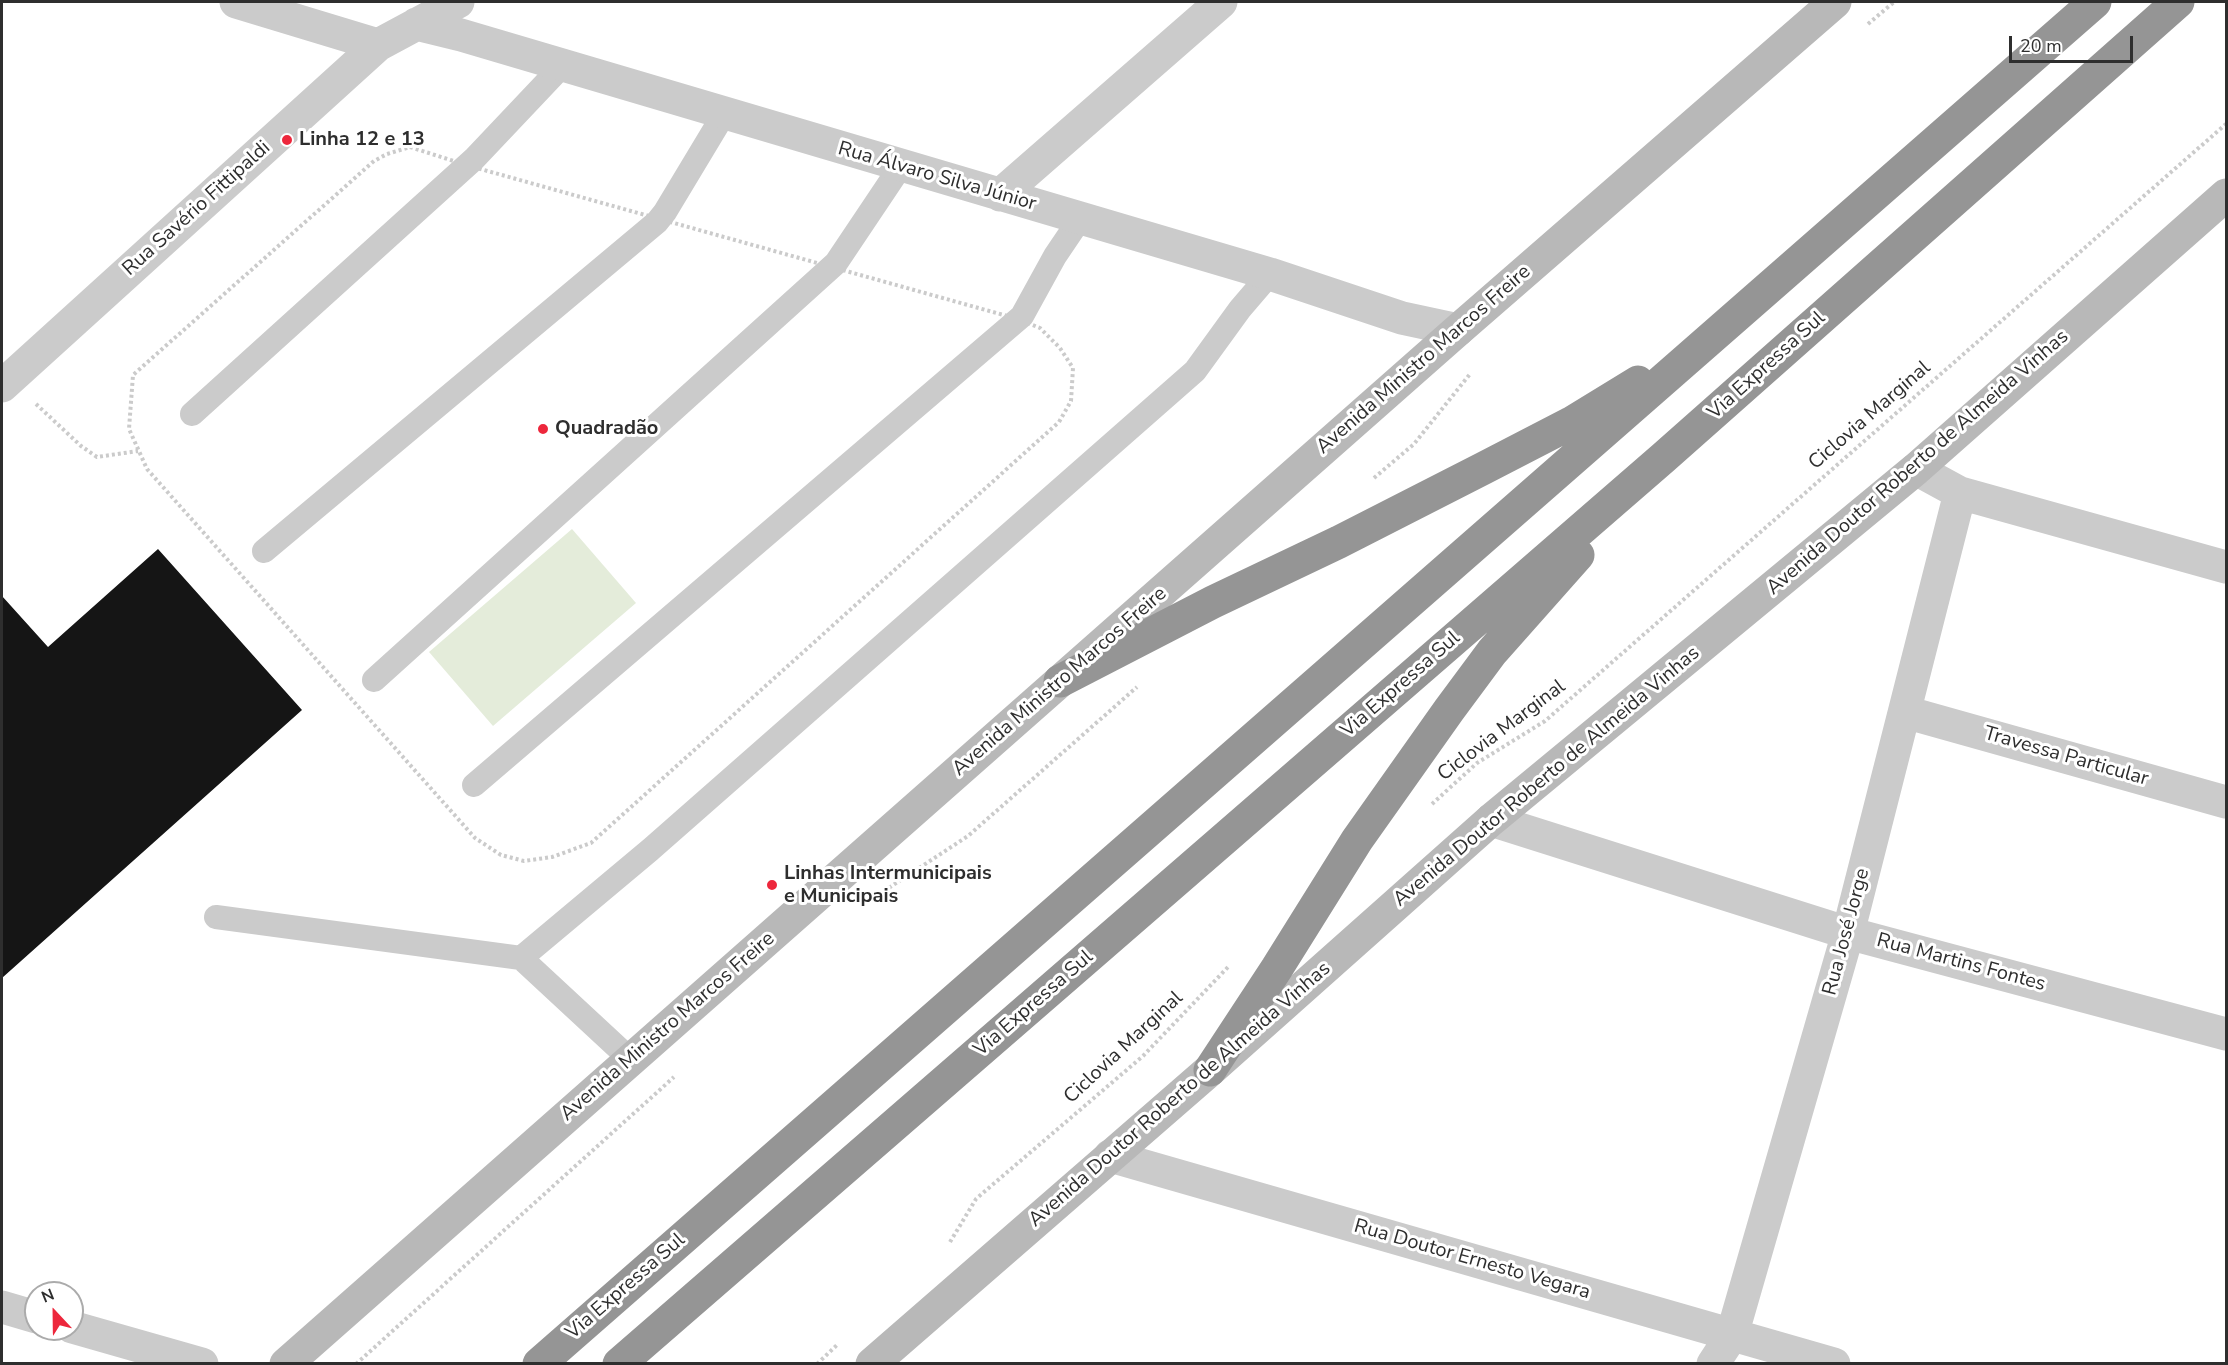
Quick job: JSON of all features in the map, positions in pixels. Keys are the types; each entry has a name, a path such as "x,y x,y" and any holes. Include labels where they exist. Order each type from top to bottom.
{"highway":[{"name":"Via Expressa Sul","path":"539,1364 2096,2"},
{"name":"Via Expressa Sul","path":"619,1364 1664,458 2178,2"},
{"path":"1060,681 1212,602 1350,536 1571,423 1714,336"},
{"path":"1210,1070 1357,840 1492,652 1664,458"}],"main road":[{"name":"Avenida Ministro Marcos Freire","path":"286,1364 1458,330 1835,2"},
{"name":"Avenida Doutor Roberto de Almeida Vinhas","path":"872,1364 1210,1070 1491,820 1916,469 2226,195"}],"street":[{"path":"236,2 378,45"},
{"name":"Rua Savério Fittipaldi","path":"2,386 414,13 458,2"},
{"path":"1000,195 1221,2"},
{"name":"Rua Álvaro Silva Júnior","path":"414,13 562,66 1270,274 1402,318 1458,330"},
{"path":"1916,469 1960,493 2226,567"},
{"name":"Rua José Jorge","path":"1713,1364 1731,1335 1848,933 1960,493"},
{"name":"Travessa Particular","path":"1905,712 2226,802"},
{"name":"Rua Martins Fontes","path":"1491,820 1848,933 2226,1034"},
{"name":"Rua Doutor Ernesto Vegara","path":"1110,1156 1834,1364"},
{"path":"2,1307 24,1313"},
{"path":"84,1330 202,1364"}],"lane":[{"path":"192,414 474,159 562,66"},
{"path":"264,551 657,222 724,114"},
{"path":"374,680 832,267 901,166"},
{"path":"474,785 1022,316 1055,256 1080,219"},
{"path":"521,958 650,850 1195,371 1240,309 1270,274"},
{"path":"216,917 521,958 631,1060"}],"path":[{"name":"Ciclovia Marginal","path":"1430,806 1477,764 1545,721 2226,124"},
{"path":"31,399 97,458 138,451"},
{"name":"Ciclovia Marginal","path":"947,1245 976,1199 1143,1056 1233,962"},
{"path":"817,1364 842,1341"}],"green space":[{"path":"572,529 636,603 493,726 429,652"}],"building":[{"path":"158,549 302,710 2,978 2,596 48,647"}],"place":[{"name":"Linha 12 e 13","path":"287,140"},
{"name":"Quadradão","path":"543,429"},
{"name":"Linhas Intermunicipais e Municipais","path":"772,885"}]}
